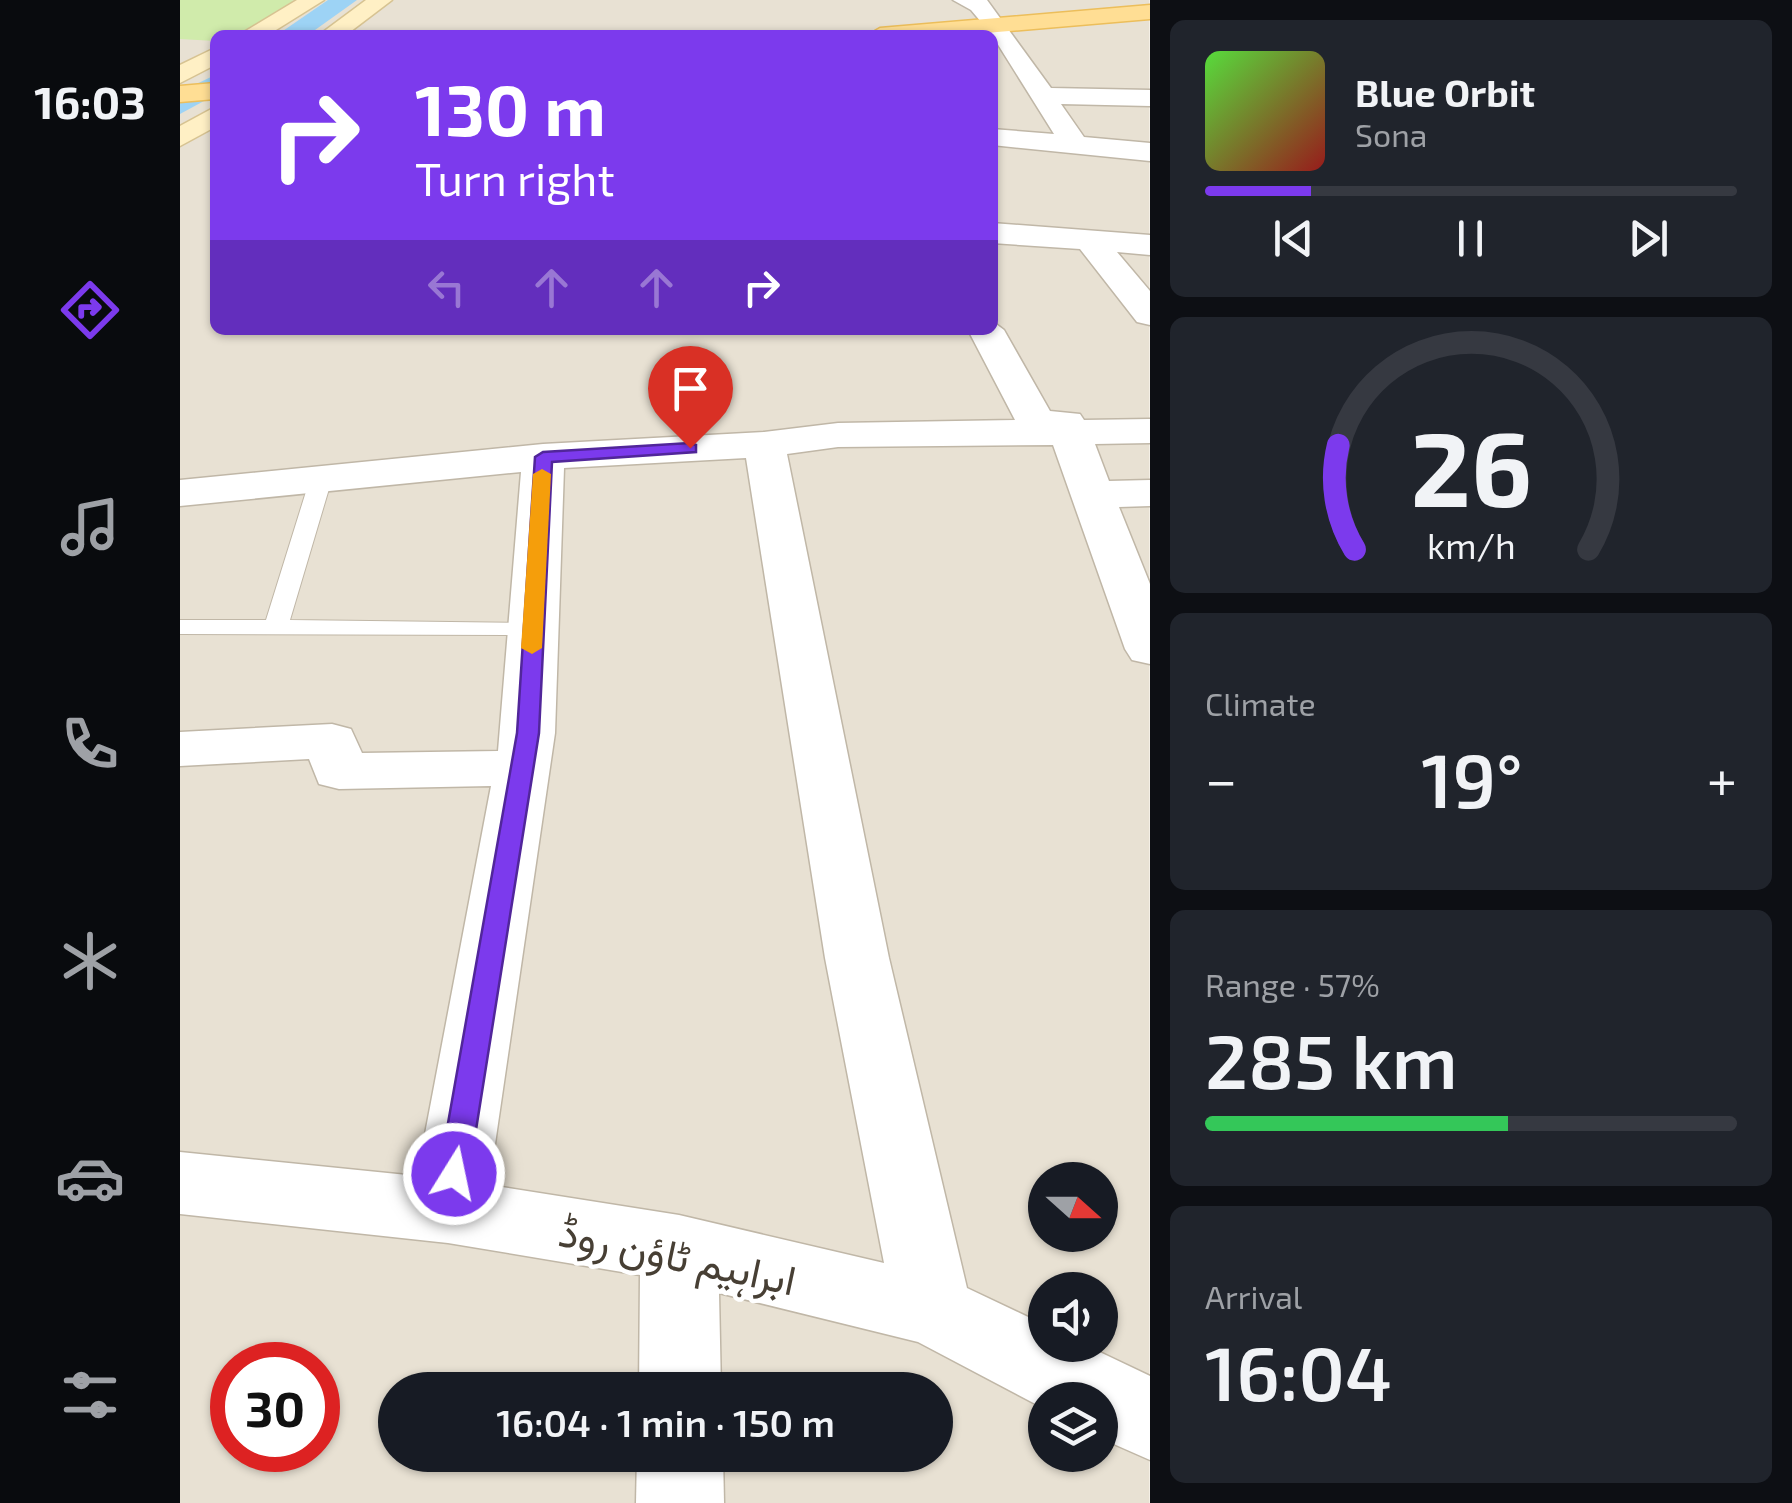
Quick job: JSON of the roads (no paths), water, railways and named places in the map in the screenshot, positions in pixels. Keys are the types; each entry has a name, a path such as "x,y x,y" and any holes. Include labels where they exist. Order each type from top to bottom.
{"main road":[{"path":"260,30 313,0"},
{"path":"338,30 381,0"},
{"path":"938,30 1150,12"},
{"path":"180,75 210,59"},
{"path":"180,94 210,91"},
{"path":"180,138 210,117"}],"street":[{"path":"964,0 979,5 996,25 1076,145"},
{"path":"1042,96 1150,98"},
{"path":"998,138 1150,152"},
{"path":"998,233 1150,245"},
{"path":"1090,240 1150,314"},
{"path":"989,335 1038,424 1066,423 1150,649"},
{"path":"180,493 543,457 764,444 838,435 1150,430"},
{"path":"764,444 804,644 857,958 932,1310"},
{"path":"448,1211 528,733 543,457"},
{"path":"1092,494 1150,493"},
{"path":"180,749 332,741 340,771 520,768"},
{"name":"ابراہیم ٹاؤن روڈ","path":"180,1183 448,1211 679,1249 932,1310 1150,1420"},
{"path":"679,1249 680,1372"},
{"path":"680,1472 680,1503"}],"lane":[{"path":"276,627 320,482"},
{"path":"180,628 533,630"}],"waterway":[{"path":"298,30 345,0"},
{"path":"180,105 210,86"}]}
